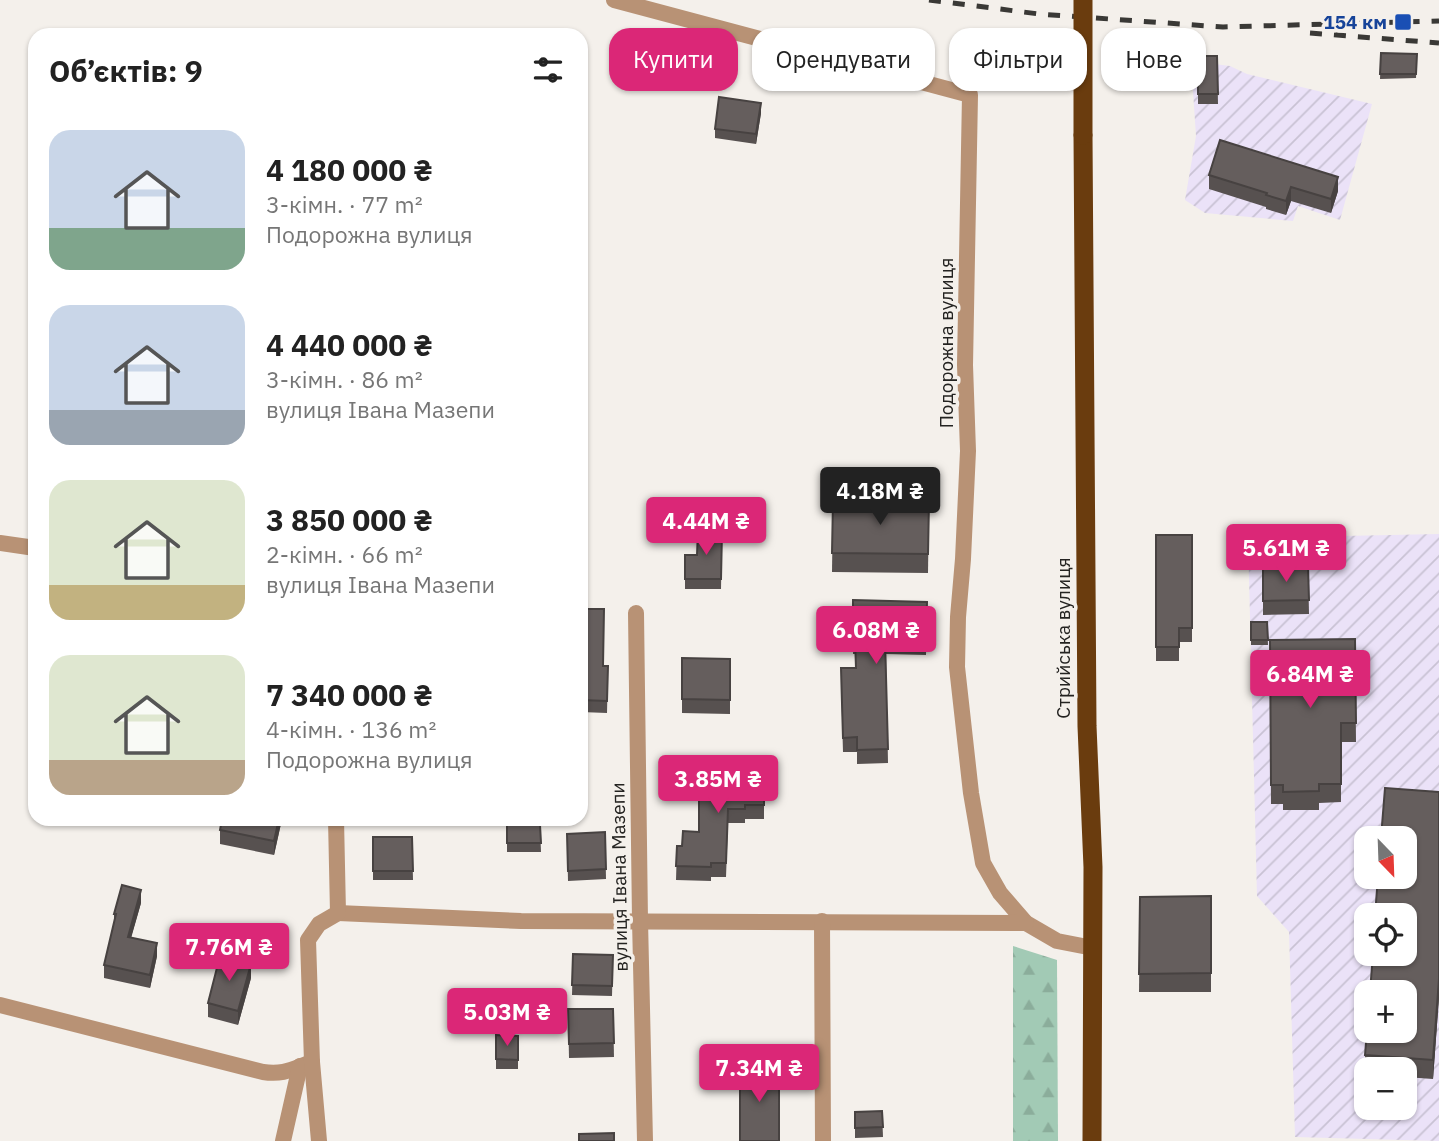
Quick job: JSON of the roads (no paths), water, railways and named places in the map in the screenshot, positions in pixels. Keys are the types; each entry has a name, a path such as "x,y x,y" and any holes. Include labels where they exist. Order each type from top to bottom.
{"highway":[{"name":"Стрийська вулиця","path":"1083,0 1087,726 1093,867 1092,1141"}],"street":[{"name":"Подорожна вулиця","path":"614,0 970,95 965,365 968,451 957,667 971,793 983,863 1000,894 1026,923 1057,941 1093,947"},
{"path":"0,543 28,547"},
{"name":"вулиця Івана Мазепи","path":"636,613 645,1141"},
{"path":"336,826 338,913"},
{"path":"319,1141 306,1064 309,940 319,924 338,913 521,920 1026,923"},
{"path":"822,921 823,1141"},
{"path":"0,1005 262,1072 276,1074 306,1064"},
{"path":"283,1141 306,1064"}],"railway":[{"path":"929,0 1039,14 1223,27 1439,21"},
{"path":"1310,33 1439,43"}],"place":[{"name":"154 км","path":"1403,22"}]}
